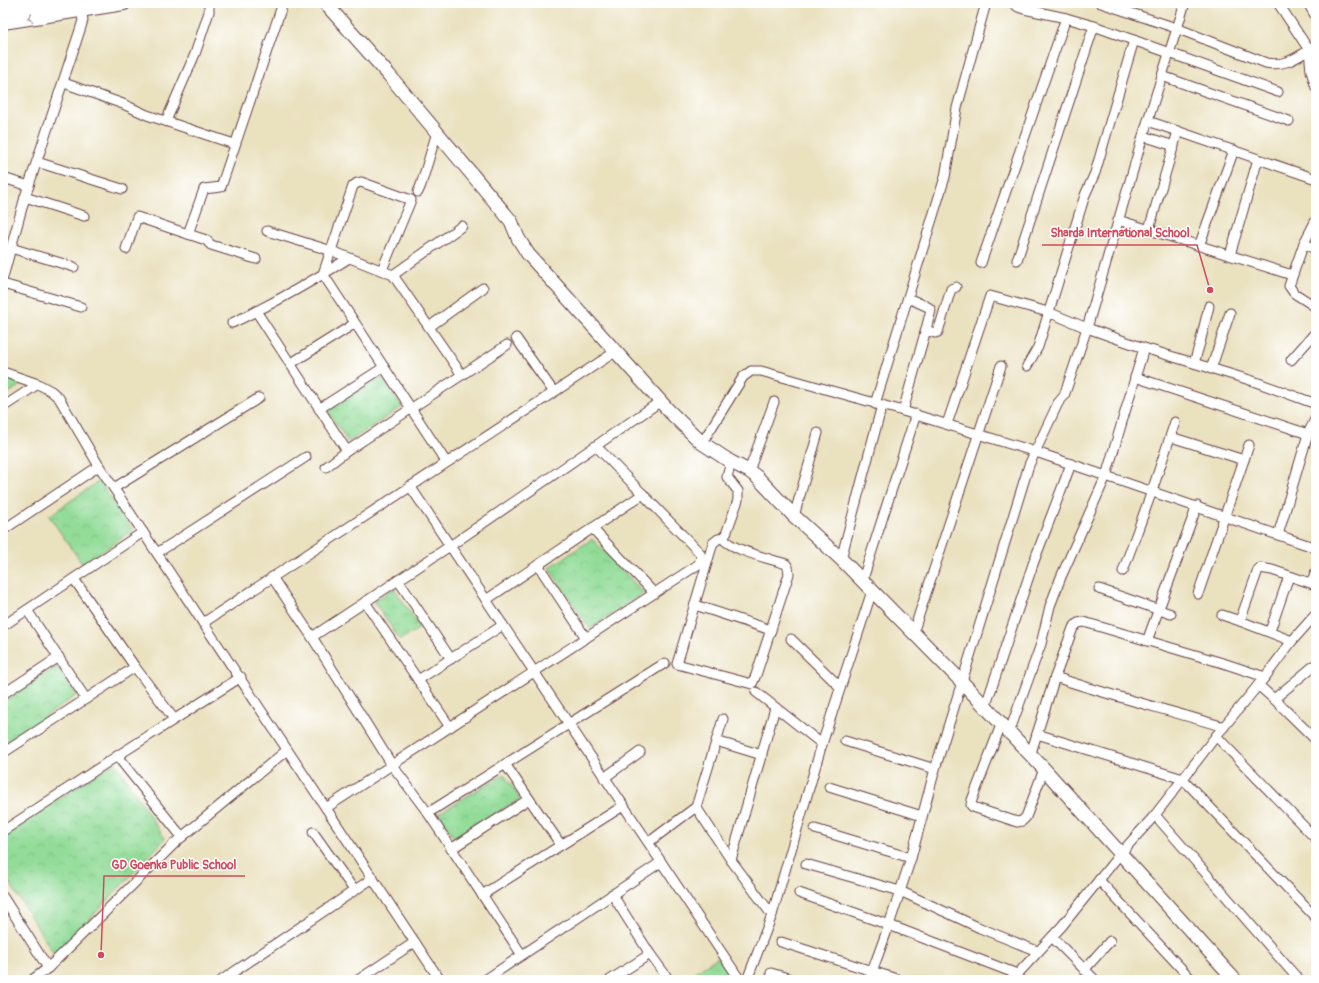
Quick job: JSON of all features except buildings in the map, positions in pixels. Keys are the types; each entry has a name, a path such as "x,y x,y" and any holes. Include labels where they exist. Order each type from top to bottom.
{"main road":[{"path":"3,9 48,3"},
{"path":"3,22 80,6 124,3"}],"street":[{"path":"166,121 195,54 209,12 210,3"},
{"path":"188,234 204,189 221,187 234,144 283,3"},
{"path":"325,3 389,74 511,220 518,238 528,254 670,412 702,443 749,471 794,516 841,559 962,682 1030,756 1044,769 1235,980"},
{"path":"841,559 879,404 908,298 945,177 957,108 986,3"},
{"path":"1013,3 1024,9 1094,26 1278,92"},
{"path":"1101,3 1176,28 1274,65 1285,64 1312,48"},
{"path":"869,980 871,970 889,925 911,858 934,769 1029,465 1058,403 1064,396 1087,328 1183,3"},
{"path":"1278,3 1312,48 1311,71 1316,88"},
{"path":"1308,3 1316,16"},
{"path":"3,277 25,197 81,28 82,20 80,6"},
{"path":"981,263 1066,18"},
{"path":"1017,260 1094,26"},
{"path":"1027,366 1038,347 1085,196 1095,173 1134,40"},
{"path":"1162,76 1289,121"},
{"path":"64,83 123,104 142,113 234,144"},
{"path":"1148,121 1316,179"},
{"path":"1149,229 1178,131"},
{"path":"418,192 422,185 437,132"},
{"path":"1143,136 1174,146"},
{"path":"1200,246 1234,150"},
{"path":"1230,255 1258,159"},
{"path":"37,162 122,189"},
{"path":"3,178 29,186"},
{"path":"323,274 353,186 357,182 368,184 411,200 382,270"},
{"path":"25,197 84,216"},
{"path":"126,249 137,217 206,240 211,245 256,259"},
{"path":"1118,220 1292,275"},
{"path":"1316,220 1304,243 1289,286 1294,294 1316,307"},
{"path":"393,275 462,226"},
{"path":"267,231 332,251 393,275 462,375"},
{"path":"1304,243 1316,250"},
{"path":"11,248 74,267"},
{"path":"232,323 256,312 349,258"},
{"path":"323,274 354,324 446,462"},
{"path":"3,284 81,307"},
{"path":"926,333 929,331 935,333 938,332 951,289 956,287"},
{"path":"429,327 483,288"},
{"path":"947,424 990,296 1048,312 1087,328 1144,348 1253,381 1316,404"},
{"path":"903,410 926,333 931,310 928,307 908,298"},
{"path":"1194,363 1210,306"},
{"path":"256,312 347,451"},
{"path":"1211,369 1230,312"},
{"path":"290,364 354,324"},
{"path":"1291,360 1316,332"},
{"path":"516,338 553,391"},
{"path":"326,467 347,451 507,345"},
{"path":"1044,769 1026,817 1022,821 1017,822 971,805 1041,644 1053,599 1106,476 1144,348"},
{"path":"203,623 553,391 615,352"},
{"path":"913,633 1001,366"},
{"path":"319,409 384,367"},
{"path":"702,443 743,377 751,371 762,370 903,410 1036,452 1316,548"},
{"path":"3,372 38,384 60,398 99,466 203,623 241,677 287,750 440,980"},
{"path":"1135,377 1308,434"},
{"path":"3,408 38,384"},
{"path":"114,488 259,398"},
{"path":"312,637 450,546 661,402"},
{"path":"749,471 774,402"},
{"path":"862,582 916,414"},
{"path":"1278,535 1308,434 1316,417"},
{"path":"1123,571 1175,422"},
{"path":"794,516 818,433"},
{"path":"1171,437 1244,460"},
{"path":"1198,594 1248,445"},
{"path":"326,808 394,767 450,727 699,564 701,561 700,553 596,446"},
{"path":"157,553 306,457"},
{"path":"722,538 727,544 786,564 788,567 789,574 752,684 677,664 713,543 726,534 738,500 738,491 727,477 732,462"},
{"path":"986,708 1033,564 1071,464"},
{"path":"3,530 99,466"},
{"path":"410,486 740,980"},
{"path":"486,600 643,494"},
{"path":"1147,641 1197,506"},
{"path":"592,528 654,593"},
{"path":"3,626 143,532"},
{"path":"538,564 586,638"},
{"path":"1240,621 1258,570 1262,568 1272,570 1314,584 1316,571"},
{"path":"1270,631 1289,576"},
{"path":"272,577 312,637 394,767 428,813 522,955"},
{"path":"74,578 135,667 174,719"},
{"path":"398,580 451,659"},
{"path":"1098,589 1171,614"},
{"path":"747,980 772,915 822,744 872,591"},
{"path":"365,602 450,727"},
{"path":"695,605 771,630"},
{"path":"27,610 86,699"},
{"path":"799,893 889,925 1014,977 1037,951 1052,937 1120,854 1155,815 1216,736 1265,678 1292,641 1316,614"},
{"path":"1222,615 1270,631 1292,641"},
{"path":"1030,756 1055,677 1073,628 1078,623 1084,622 1226,664 1265,678"},
{"path":"418,680 503,625"},
{"path":"791,639 840,687"},
{"path":"3,694 59,657"},
{"path":"428,813 665,663"},
{"path":"1274,699 1316,664"},
{"path":"3,752 135,667"},
{"path":"3,831 241,677"},
{"path":"1055,677 1093,690 1224,727"},
{"path":"1258,685 1316,740"},
{"path":"756,692 822,744"},
{"path":"731,860 775,708"},
{"path":"649,842 696,807 723,719"},
{"path":"1037,734 1183,779 1316,918"},
{"path":"1216,736 1314,834"},
{"path":"716,741 762,755"},
{"path":"845,741 934,769"},
{"path":"32,980 48,968 182,837 287,750"},
{"path":"604,778 640,752"},
{"path":"117,756 182,837"},
{"path":"505,764 560,845"},
{"path":"829,787 922,816"},
{"path":"451,849 529,800"},
{"path":"482,895 623,806"},
{"path":"696,807 731,860 772,915"},
{"path":"1155,815 1299,980"},
{"path":"815,829 911,858"},
{"path":"313,832 354,890"},
{"path":"485,980 661,862"},
{"path":"806,864 900,891 980,928 1037,951"},
{"path":"222,980 372,878"},
{"path":"1100,880 1192,980"},
{"path":"612,894 650,954 669,980"},
{"path":"3,897 48,968"},
{"path":"1052,937 1095,980"},
{"path":"1084,970 1110,941"},
{"path":"358,980 415,942"},
{"path":"782,942 900,980"},
{"path":"610,980 650,954"},
{"path":"771,973 794,980"}],"green space":[{"path":"3,376 23,383 3,397"},
{"path":"381,376 402,407 348,442 328,411"},
{"path":"99,481 133,530 83,565 49,516"},
{"path":"592,539 644,593 590,629 549,568"},
{"path":"394,588 420,628 400,640 374,601"},
{"path":"57,666 77,695 3,745 3,702"},
{"path":"115,762 165,839 55,956 3,872 3,834"},
{"path":"504,774 520,799 454,838 439,813"},
{"path":"720,956 736,980 682,980"}],"place":[{"name":"Sharda International School","path":"1210,290"},
{"name":"GD Goenka Public School","path":"101,955"}]}
